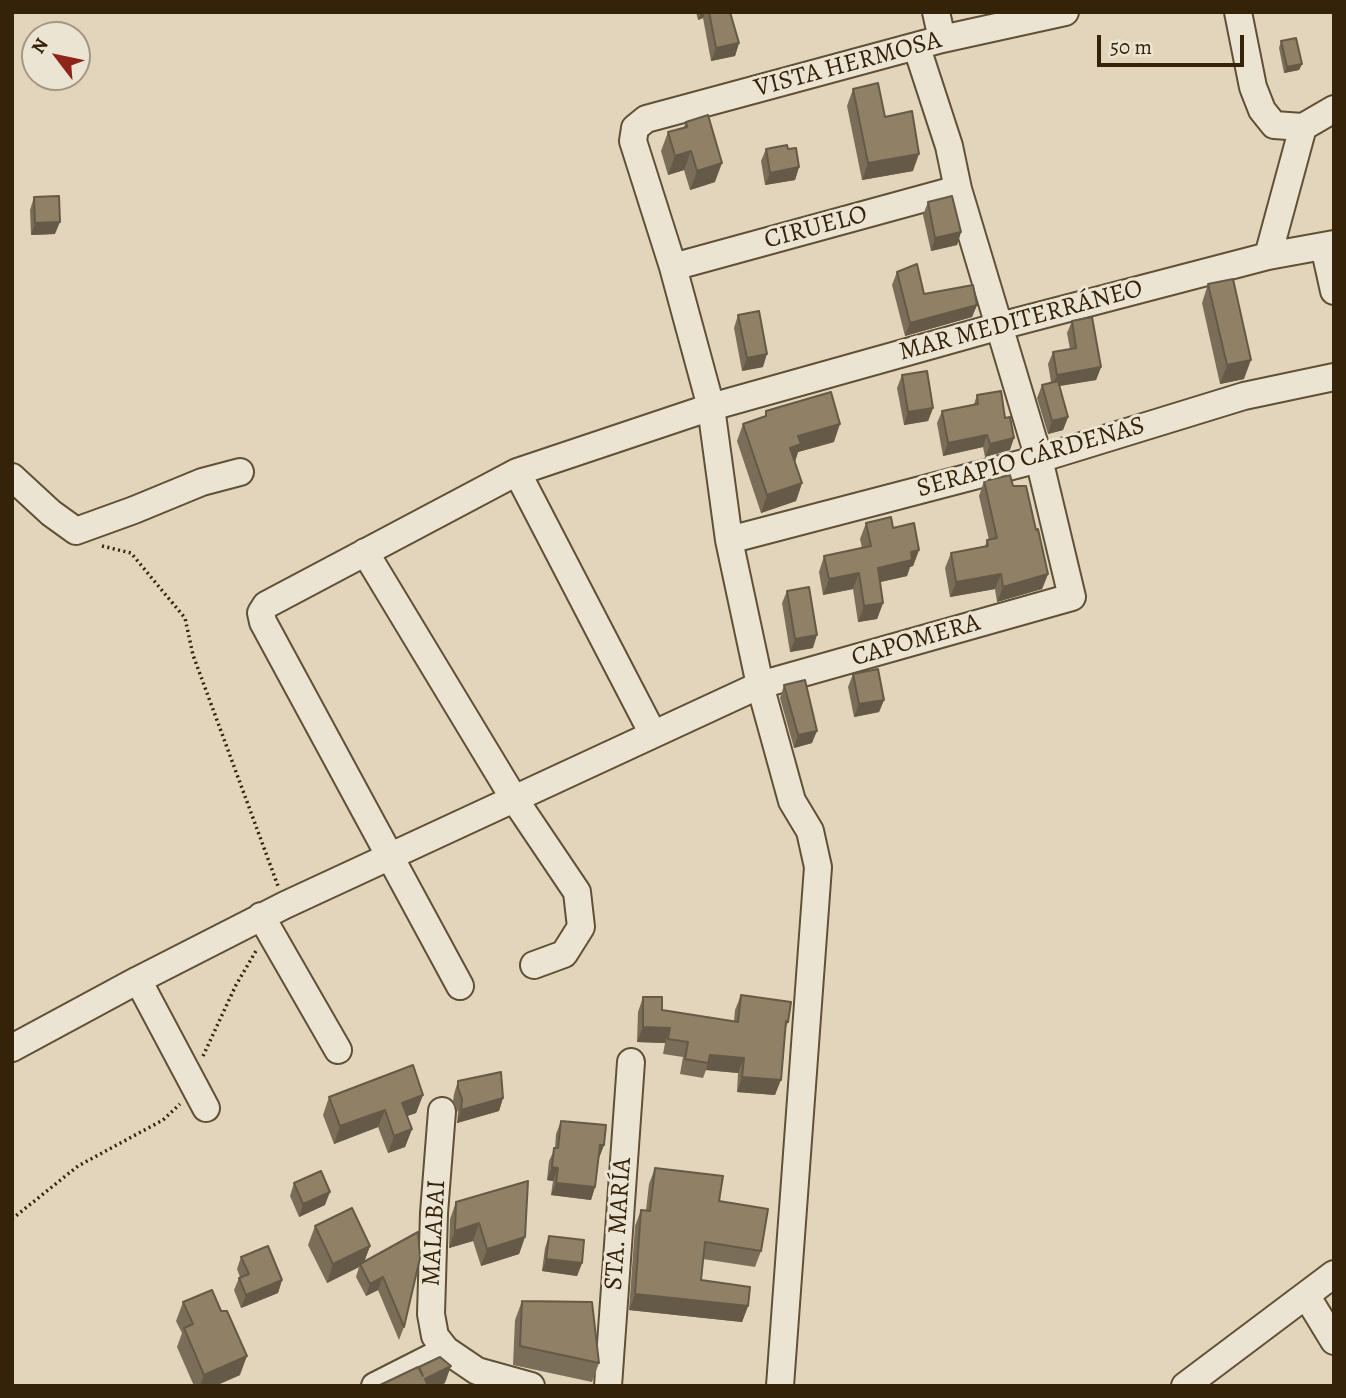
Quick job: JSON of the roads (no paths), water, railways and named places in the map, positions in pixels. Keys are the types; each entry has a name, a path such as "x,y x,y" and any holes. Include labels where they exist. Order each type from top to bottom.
{"street":[{"path":"936,12 942,39"},
{"name":"VISTA HERMOSA","path":"673,267 633,141 635,128 646,119 917,48 942,39 1065,12"},
{"path":"1238,12 1253,88 1262,110 1274,125 1303,127 1334,109"},
{"path":"917,48 949,146 958,189 1039,459"},
{"path":"1268,256 1303,127"},
{"name":"CIRUELO","path":"673,267 958,189"},
{"path":"1329,245 1334,291"},
{"name":"MAR MEDITERRÁNEO","path":"389,856 263,622 261,612 266,605 516,472 710,407 1000,326 1268,256 1329,245"},
{"path":"673,267 710,407 729,540 760,685 792,801 810,831 818,867 779,1386"},
{"name":"SERAPIO CÁRDENAS","path":"729,540 1039,459 1244,396 1334,377"},
{"name":"CAPOMERA","path":"12,1048 261,916 513,797 760,685 1072,597 1039,459"},
{"path":"12,477 51,513 76,531 202,482 240,472"},
{"path":"516,472 653,734"},
{"path":"365,552 513,797 577,892 581,927 564,954 534,965"},
{"path":"389,856 460,986"},
{"path":"261,916 338,1050"},
{"path":"138,980 206,1108"},
{"name":"STA. MARÍA","path":"608,1386 631,1062"},
{"name":"MALABAI","path":"442,1111 434,1213 431,1314 435,1336 446,1350"},
{"path":"1199,1381 1334,1274"},
{"path":"1306,1295 1334,1341"},
{"path":"376,1386 446,1350 477,1371 531,1386"}]}
